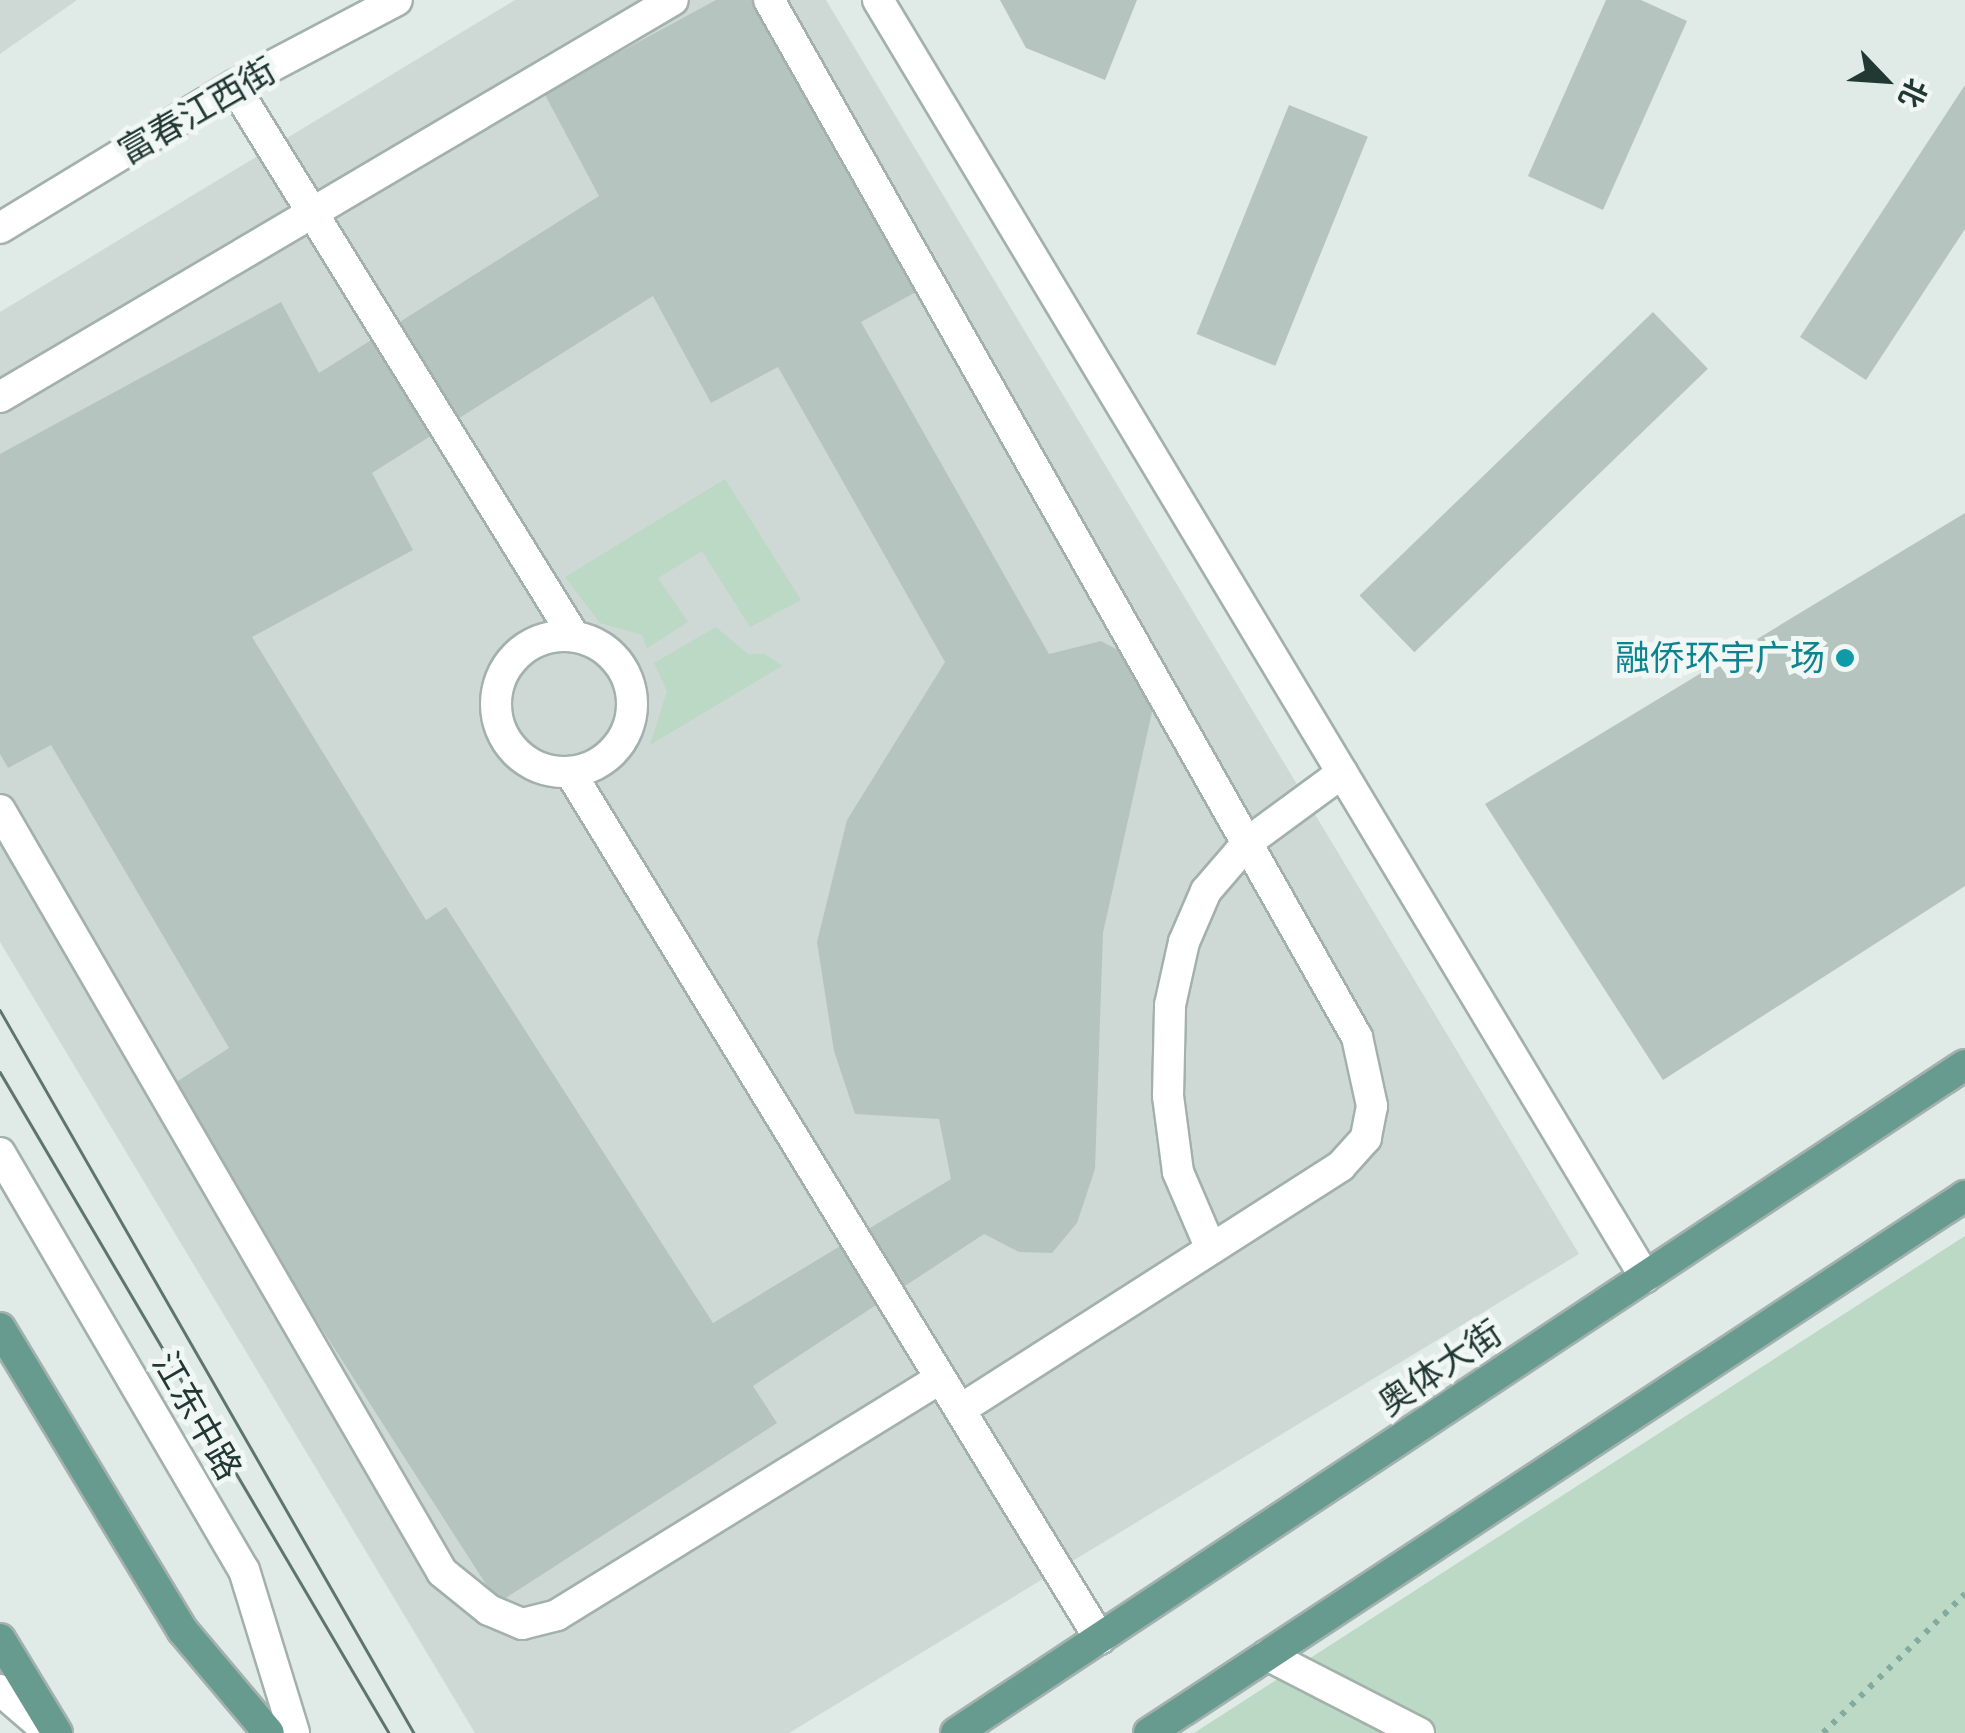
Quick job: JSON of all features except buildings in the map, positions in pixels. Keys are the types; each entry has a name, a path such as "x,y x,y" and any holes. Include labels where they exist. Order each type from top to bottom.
{"main road":[{"name":"奥体大街","path":"956,1733 1965,1065"},
{"path":"1149,1733 1965,1196"},
{"path":"0,1328 183,1631 268,1733"},
{"path":"0,1639 53,1733"}],"street":[{"name":"富春江西街","path":"0,228 234,86 397,0"},
{"path":"0,397 673,0"},
{"path":"769,0 1356,1037 1372,1106 1366,1138 1341,1166 960,1410"},
{"path":"878,0 1645,1277"},
{"path":"234,86 574,636"},
{"path":"574,636 594,643 625,673 631,716 610,754 570,772 536,766 509,746 496,702 512,660 530,645 574,636"},
{"path":"570,772 1100,1639"},
{"path":"1211,1249 1178,1172 1168,1096 1170,1006 1184,942 1206,891 1248,842 1342,773"},
{"path":"0,810 442,1572 489,1610 522,1624 557,1615 940,1378"},
{"name":"江东中路","path":"0,1152 244,1570 294,1733"},
{"path":"1267,1655 1419,1733"},
{"path":"0,1690 53,1733"}],"path":[{"path":"1822,1733 1965,1594"}],"shaded area":[{"path":"0,0 77,0 0,54"},
{"path":"515,0 826,0 1579,1254 789,1733 475,1733 0,942 0,312"}],"green space":[{"path":"725,479 801,600 750,627 702,551 658,578 688,622 647,648 642,635 600,623 565,577"},
{"path":"716,627 748,654 765,654 782,666 650,745 667,691 654,663"},
{"path":"1965,1236 1965,1733 1194,1733"}],"tram line":[{"path":"0,1010 414,1733"},
{"path":"0,1072 389,1733"}],"place":[{"name":"融侨环宇广场","path":"1845,658"}]}
